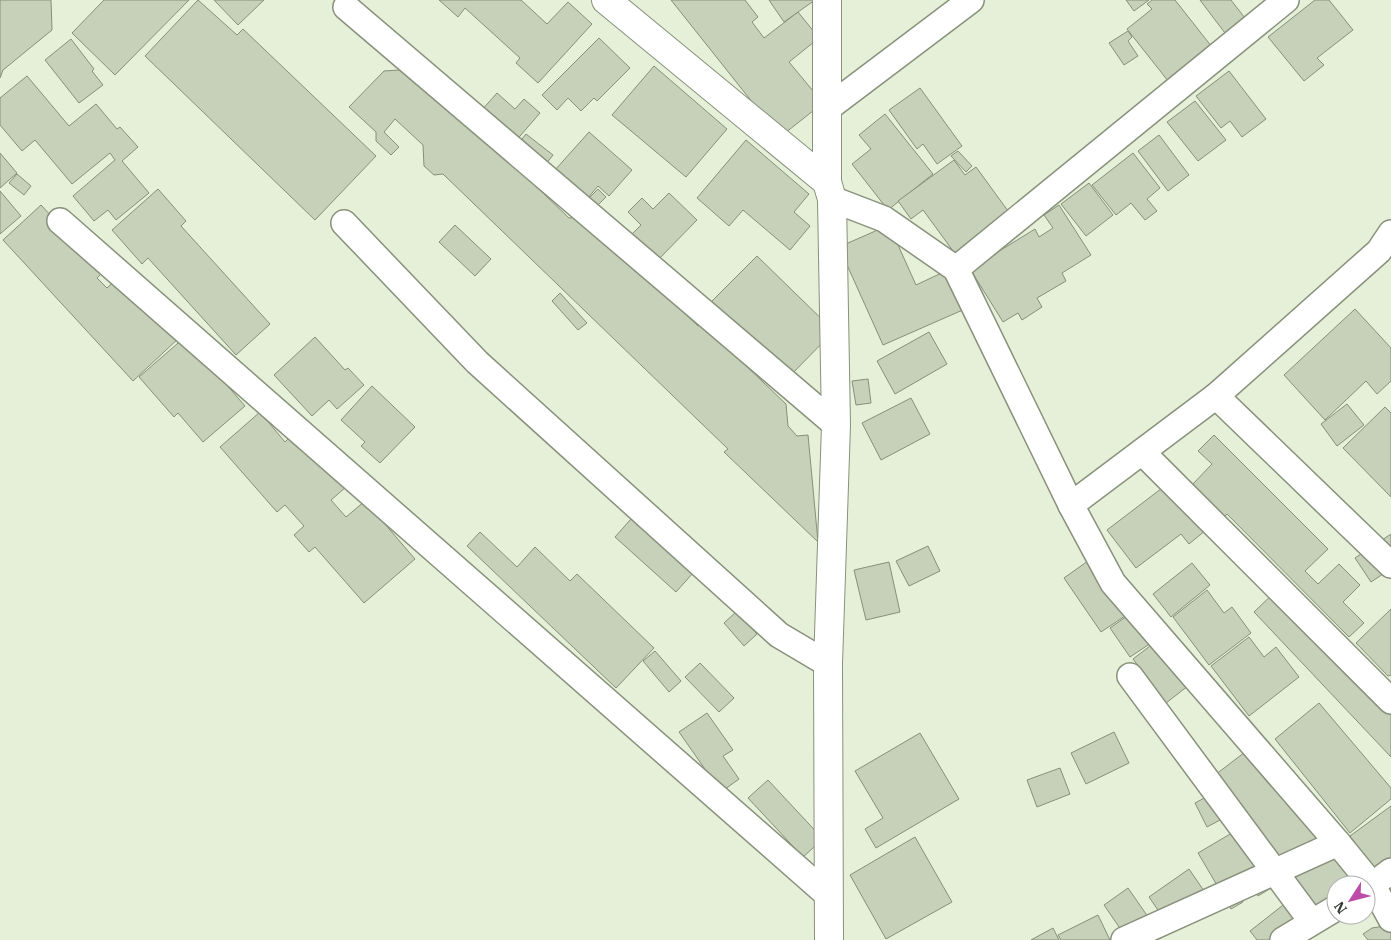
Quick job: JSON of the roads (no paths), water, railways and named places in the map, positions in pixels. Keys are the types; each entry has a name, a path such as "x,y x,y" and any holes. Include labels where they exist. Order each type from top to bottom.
{"street":[{"path":"606,0 830,190 884,219 956,269 1071,505 1113,583 1338,842 1369,875"},
{"path":"827,0 836,425 828,664 829,940"},
{"path":"828,108 971,0"},
{"path":"956,269 1286,0"},
{"path":"346,7 836,425"},
{"path":"60,221 829,896"},
{"path":"344,223 485,369 779,635 828,664"},
{"path":"1071,505 1216,396 1379,251 1391,233"},
{"path":"1216,396 1391,565"},
{"path":"1142,452 1391,701"},
{"path":"1130,676 1312,922"},
{"path":"1124,940 1338,842"},
{"path":"1376,882 1391,919"},
{"path":"1283,940 1326,914"}]}
